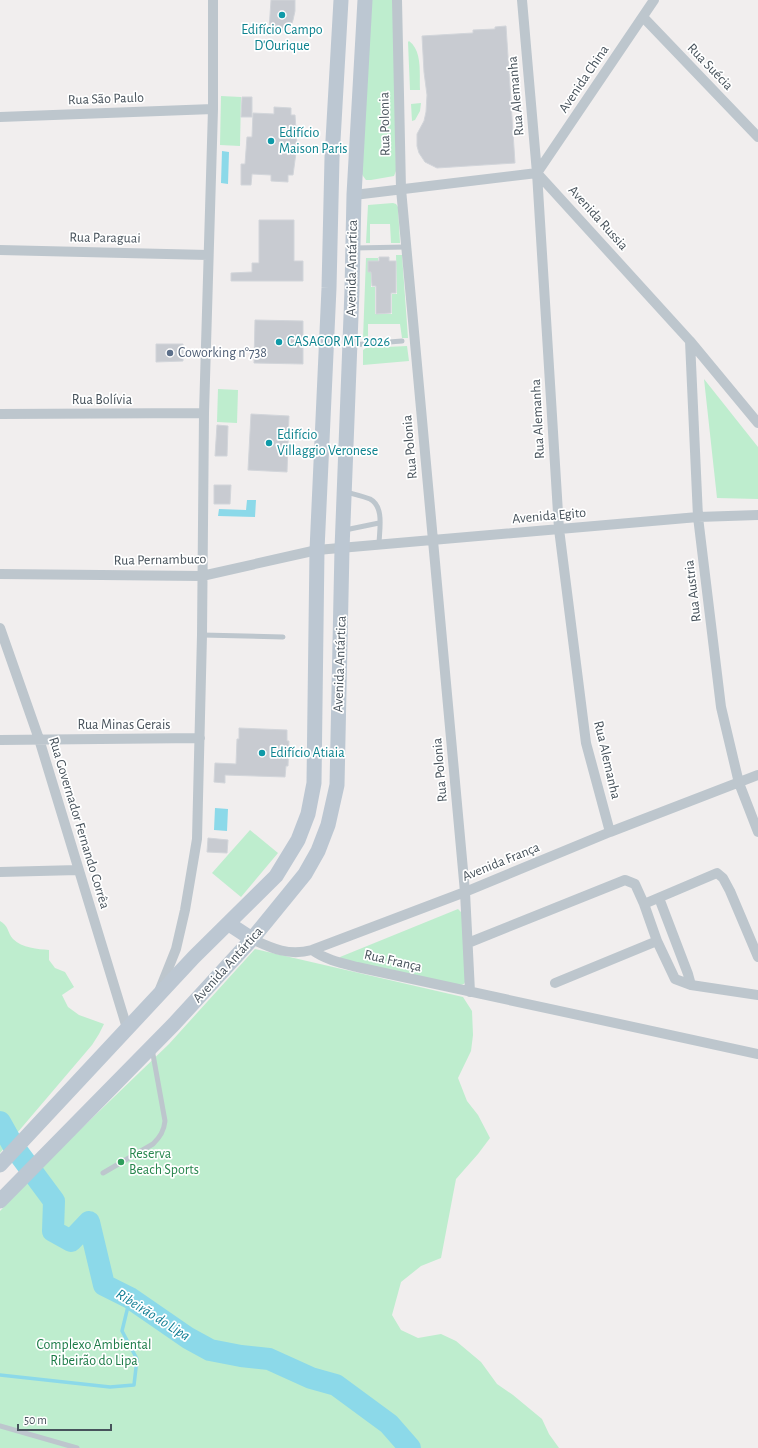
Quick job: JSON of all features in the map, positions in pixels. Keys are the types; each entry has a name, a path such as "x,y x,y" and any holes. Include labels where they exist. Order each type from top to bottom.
{"main road":[{"name":"Avenida Antártica","path":"0,1165 194,957 276,876 298,840 308,814 314,783 317,550 329,288 332,158 341,0"},
{"name":"Avenida Antártica","path":"2,1200 174,1024 252,939 290,894 308,868 318,851 328,825 336,792 338,770 342,549 352,290 354,195 365,0"},
{"path":"329,288 352,290"},
{"path":"229,924 252,939"}],"street":[{"path":"155,1000 176,949 192,876 197,839 202,635 204,413 213,109 213,0"},
{"name":"Rua Polonia","path":"397,0 401,189 465,892"},
{"name":"Rua Alemanha","path":"522,0 537,173 559,529 586,743 610,832"},
{"name":"Avenida China","path":"537,173 654,0"},
{"name":"Rua Suécia","path":"643,17 758,137"},
{"name":"Rua São Paulo","path":"0,117 213,109"},
{"path":"354,195 537,173"},
{"name":"Avenida Russia","path":"537,173 690,341 758,423"},
{"name":"Rua Paraguai","path":"0,250 208,255"},
{"name":"Rua Austria","path":"690,341 698,517 721,707 739,783 758,832"},
{"name":"Rua Bolívia","path":"0,414 204,413"},
{"name":"Avenida Egito","path":"342,549 698,517 758,516"},
{"name":"Rua Pernambuco","path":"0,574 202,576 317,550 342,549"},
{"name":"Rua Governador Fernando Corrêa","path":"0,628 38,739 127,1028"},
{"name":"Rua Minas Gerais","path":"0,740 200,738"},
{"name":"Avenida França","path":"252,939 287,953 312,950 465,892 610,832 758,775"},
{"path":"0,872 78,870"},
{"path":"644,904 717,873 723,878 730,891 758,957"},
{"path":"468,943 625,880 635,884 657,941 675,979 691,985 758,995"},
{"path":"465,892 470,992"},
{"path":"659,898 691,985"},
{"path":"556,983 657,941"},
{"name":"Rua França","path":"312,950 320,956 332,961 758,1054"}],"lane":[{"path":"353,248 406,247"},
{"path":"350,345 402,342"},
{"path":"344,492 370,499 375,504 380,512 379,545"},
{"path":"343,530 379,523"},
{"path":"202,635 283,637"},
{"path":"103,1173 153,1144 159,1138 164,1129 165,1121 152,1046"},
{"path":"0,1426 77,1448"}],"green space":[{"path":"368,0 394,0 396,171 394,176 371,180 366,180 361,172"},
{"path":"409,41 413,45 418,57 420,90 410,90"},
{"path":"221,96 241,97 240,146 220,145"},
{"path":"421,103 420,111 415,120 412,121 411,104"},
{"path":"393,203 398,207 400,243 391,243 390,224 370,224 370,243 366,243 368,205"},
{"path":"396,255 402,255 408,338 402,338 400,324 368,324 368,339 363,339 366,258 378,258 378,261 368,261 368,272 371,272 371,287 375,287 375,314 392,314 392,294 397,294"},
{"path":"407,346 409,361 363,365 363,350 366,348"},
{"path":"704,379 758,447 758,499 717,498"},
{"path":"218,389 238,390 237,423 217,422"},
{"path":"250,830 278,853 241,897 212,873"},
{"path":"458,909 463,914 467,978 464,984 457,986 341,961 340,957"},
{"path":"0,921 5,925 13,939 17,942 30,948 49,950 49,960 55,968 65,972 74,987 62,995 68,1007 79,1015 104,1024 92,1045 0,1153"},
{"name":"Complexo Ambiental Ribeirão do Lipa","path":"255,949 463,997 472,1011 473,1035 471,1051 458,1078 467,1101 478,1115 490,1138 456,1179 441,1258 421,1266 401,1282 392,1315 401,1330 418,1338 441,1334 456,1341 481,1362 497,1384 542,1419 549,1434 559,1448 0,1448 0,1211 58,1151 169,1044"}],"water":[{"path":"222,151 229,152 228,184 221,183"},
{"path":"247,500 256,500 255,517 218,516 219,509 246,510"},
{"path":"215,808 228,809 227,831 214,830"}],"building":[{"name":"Edifício Campo D'Ourique","path":"271,0 295,0 293,20 291,26 286,26 285,31 269,30"},
{"path":"506,26 515,163 437,168 425,162 419,153 417,146 417,134 424,121 427,95 422,36 473,33 473,30 495,29 495,27"},
{"path":"242,97 252,97 252,117 241,117"},
{"name":"Edifício Maison Paris","path":"274,107 291,108 291,115 295,115 297,145 293,175 288,175 288,182 271,181 271,175 252,174 251,185 241,185 241,164 245,164 247,137 252,137 253,113 274,114"},
{"path":"259,220 294,220 294,261 303,261 303,281 231,281 231,273 252,272 252,263 259,263"},
{"path":"379,257 389,257 389,261 396,261 396,293 391,293 391,313 376,314 376,286 372,286 371,272 368,272 368,261 379,261"},
{"name":"CASACOR MT 2026","path":"255,320 303,321 303,364 254,363"},
{"name":"Coworking n°738","path":"156,344 183,344 183,361 156,362"},
{"name":"Edifício Villaggio Veronese","path":"251,414 289,416 287,472 248,470"},
{"path":"217,425 228,426 227,456 215,456"},
{"path":"214,485 231,485 230,504 214,504"},
{"name":"Edifício Atiaia","path":"239,728 287,730 287,741 289,741 288,766 286,766 285,777 225,775 225,783 214,782 215,763 236,764"},
{"path":"208,838 228,840 227,853 207,852"}],"waterway":[{"name":"Ribeirão do Lipa","path":"0,1122 14,1147 54,1201 53,1231 71,1241 89,1222 104,1285 130,1298 188,1338 210,1350 241,1356 269,1359 311,1378 336,1385 389,1424 410,1448"},
{"path":"0,1375 110,1387 134,1385 137,1359 122,1331 130,1298"}],"place":[{"name":"Edifício Campo D'Ourique","path":"282,15"},
{"name":"Edifício Maison Paris","path":"271,141"},
{"name":"CASACOR MT 2026","path":"279,342"},
{"name":"Coworking n°738","path":"170,353"},
{"name":"Edifício Villaggio Veronese","path":"269,443"},
{"name":"Edifício Atiaia","path":"262,753"},
{"name":"Reserva Beach Sports","path":"121,1162"}]}
